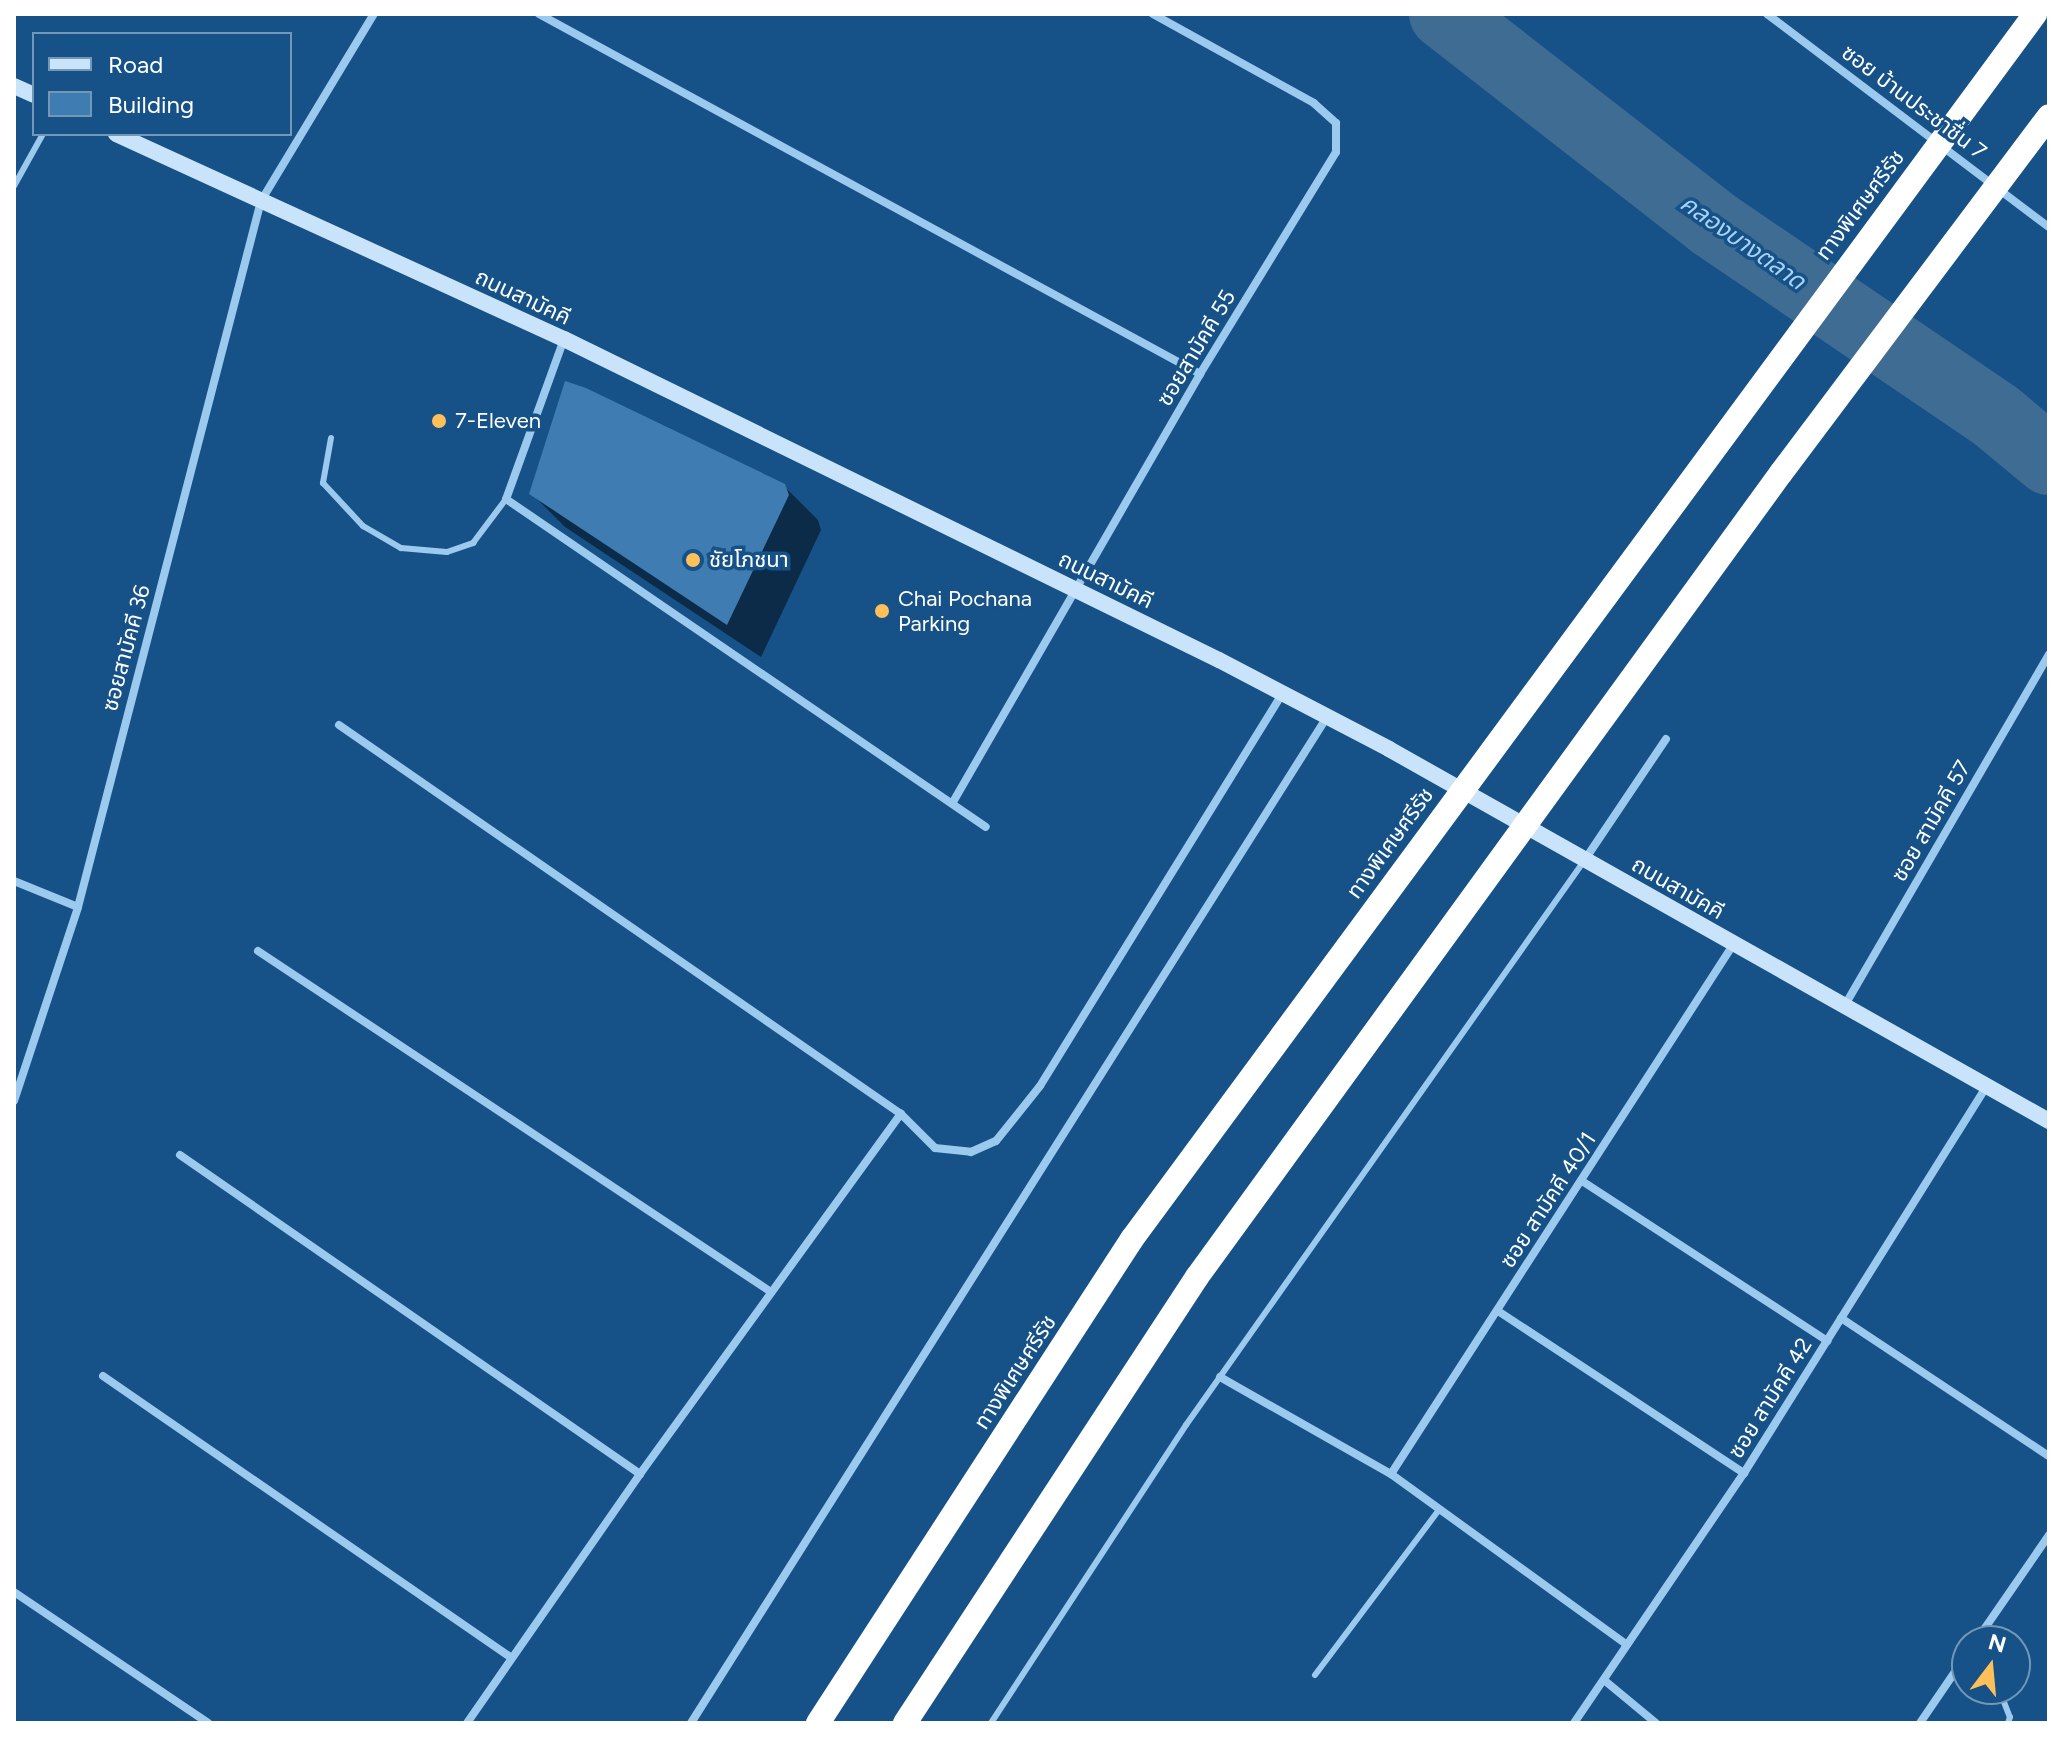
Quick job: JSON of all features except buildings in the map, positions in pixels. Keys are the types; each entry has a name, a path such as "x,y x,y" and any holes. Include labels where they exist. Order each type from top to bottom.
{"highway":[{"name":"ทางพิเศษศรีรัช","path":"818,1723 1132,1239 2035,14"},
{"path":"905,1723 1197,1277 1771,485 2049,116"}],"main road":[{"name":"ถนนสามัคคี","path":"120,136 564,339 1283,693 2049,1121"}],"street":[{"name":"ซอยสามัคคี 36","path":"14,1101 78,907 261,201 374,14"},
{"path":"539,14 1200,374"},
{"name":"ซอยสามัคคี 55","path":"953,802 970,779 1200,374 1336,152 1336,123 1314,103 1153,14"},
{"name":"ซอย บ้านประชาชื่น 7","path":"1767,14 2049,227"},
{"path":"564,339 506,499 986,827"},
{"name":"ซอย สามัคคี 57","path":"1845,1006 2049,654"},
{"path":"339,725 901,1114 935,1148 971,1152 996,1141 1040,1086 1283,693"},
{"path":"691,1723 1327,717"},
{"path":"1584,861 1666,739"},
{"path":"14,881 78,907"},
{"name":"ซอย สามัคคี 40/1","path":"1391,1474 1733,945"},
{"path":"258,951 771,1292"},
{"name":"ซอย สามัคคี 42","path":"1574,1723 1744,1473 1987,1086"},
{"path":"467,1723 640,1474 901,1114"},
{"path":"180,1155 640,1474"},
{"path":"1582,1181 1827,1341"},
{"path":"1498,1311 1744,1473"},
{"path":"1841,1318 2049,1456"},
{"path":"103,1376 511,1657"},
{"path":"1220,1377 1391,1474 1627,1645"},
{"path":"1987,1625 2049,1535"},
{"path":"14,1592 208,1723"},
{"path":"1920,1723 1951,1677"},
{"path":"1604,1680 1656,1723"}],"lane":[{"path":"14,186 42,136"},
{"path":"331,438 323,483 363,526 401,548 447,552 473,543 506,499"},
{"path":"991,1723 1220,1377 1584,861"},
{"path":"1315,1675 1438,1511"}],"waterway":[{"name":"คลองบางตลาด","path":"1444,14 1712,223 1996,416 2049,460"}],"place":[{"name":"7-Eleven","path":"439,421"},
{"name":"ชัยโภชนา","path":"693,560"},
{"name":"Chai Pochana Parking","path":"882,611"}]}
